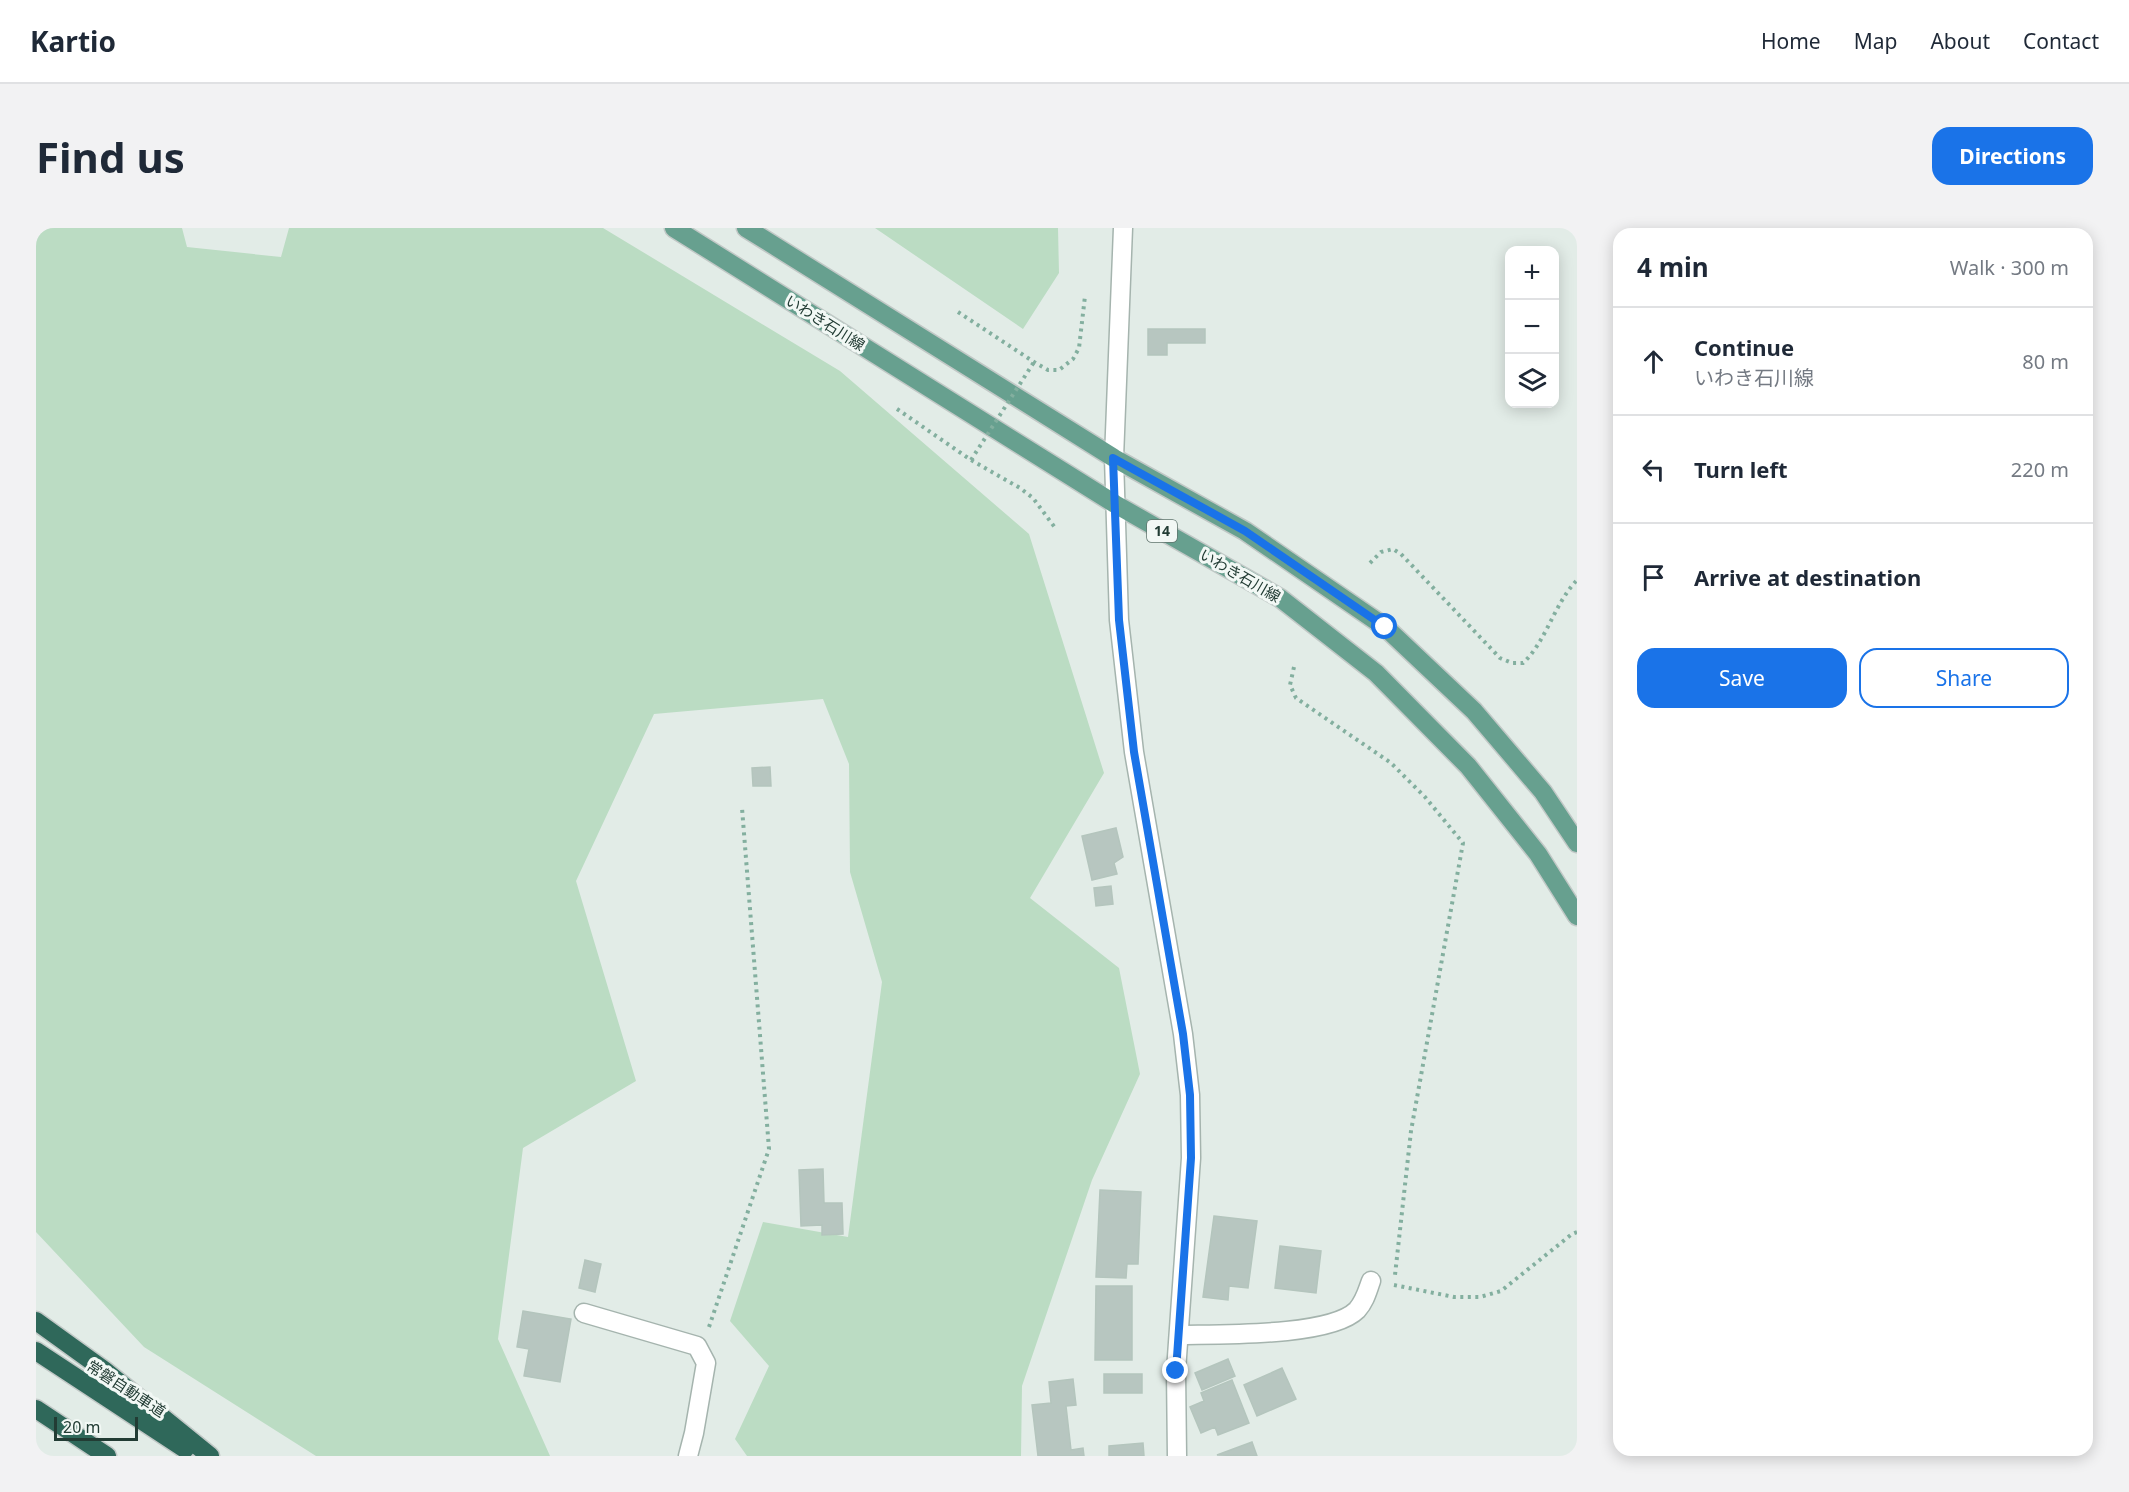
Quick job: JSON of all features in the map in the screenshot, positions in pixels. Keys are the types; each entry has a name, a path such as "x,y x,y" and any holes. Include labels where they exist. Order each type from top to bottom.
{"highway":[{"path":"36,1321 104,1370 210,1456"},
{"name":"常磐自動車道","path":"36,1351 196,1456"},
{"path":"36,1409 107,1456"}],"main road":[{"name":"いわき石川線","path":"674,228 1115,504 1280,598 1376,673 1468,766 1538,854 1577,916"},
{"path":"746,228 1113,458 1245,531 1385,627 1474,711 1543,792 1577,843"}],"street":[{"path":"1124,228 1113,458 1119,620 1134,752 1183,1034 1190,1095 1191,1158 1176,1371 1177,1456"},
{"path":"1179,1335 1307,1330 1332,1324 1355,1312 1365,1299 1371,1281"},
{"path":"584,1313 697,1346 706,1363 688,1456"}],"path":[{"path":"958,312 1034,362 1048,370 1059,370 1072,359 1079,348 1085,296"},
{"path":"971,460 1034,362"},
{"path":"897,409 971,460 1020,488 1033,498 1056,529"},
{"path":"1370,563 1382,552 1393,549 1401,554 1500,658 1512,663 1522,663 1532,654 1556,609 1577,580"},
{"path":"1294,667 1290,685 1296,698 1392,763 1425,797 1462,843 1411,1131 1394,1285 1454,1297 1480,1297 1501,1292 1577,1232"},
{"path":"701,1353 769,1149 742,808"}],"green space":[{"path":"36,228 182,228 187,247 281,257 289,228 603,228 840,371 1029,534 1104,773 1030,898 1119,968 1140,1074 1092,1180 1022,1386 1021,1456 747,1456 735,1439 769,1366 730,1321 763,1222 848,1237 882,982 850,872 849,764 823,699 654,714 576,881 636,1081 523,1148 498,1339 550,1456 316,1456 144,1347 36,1232"},
{"path":"875,228 1058,228 1059,273 1023,329"}],"building":[{"path":"1148,329 1205,329 1205,343 1167,343 1167,355 1148,355"},
{"path":"770,767 771,786 753,786 752,768"},
{"path":"1116,828 1123,857 1114,863 1117,874 1092,880 1082,836"},
{"path":"1111,886 1113,904 1096,906 1094,888"},
{"path":"823,1169 824,1203 842,1203 843,1234 822,1235 822,1225 801,1226 799,1170"},
{"path":"1100,1190 1141,1192 1138,1264 1127,1264 1126,1278 1096,1277"},
{"path":"1214,1216 1257,1221 1248,1288 1229,1286 1228,1300 1203,1297"},
{"path":"1280,1246 1321,1251 1316,1293 1275,1288"},
{"path":"585,1260 601,1264 595,1292 579,1288"},
{"path":"1096,1286 1132,1286 1132,1360 1095,1360"},
{"path":"523,1311 571,1319 560,1382 524,1376 529,1349 517,1347"},
{"path":"1228,1359 1235,1376 1202,1390 1195,1373"},
{"path":"1282,1368 1296,1399 1257,1416 1244,1385"},
{"path":"1104,1374 1142,1374 1142,1393 1104,1393"},
{"path":"1073,1379 1076,1405 1066,1406 1071,1450 1083,1448 1084,1456 1038,1456 1032,1405 1051,1403 1049,1382"},
{"path":"1232,1380 1249,1423 1218,1435 1215,1427 1201,1433 1190,1407 1204,1401 1201,1393"},
{"path":"1252,1442 1257,1456 1217,1455"},
{"path":"1143,1443 1144,1456 1109,1456 1109,1446"}],"route":[{"path":"1176,1371 1191,1158 1190,1095 1183,1034 1134,752 1119,620 1113,458 1245,531 1385,627"}]}
